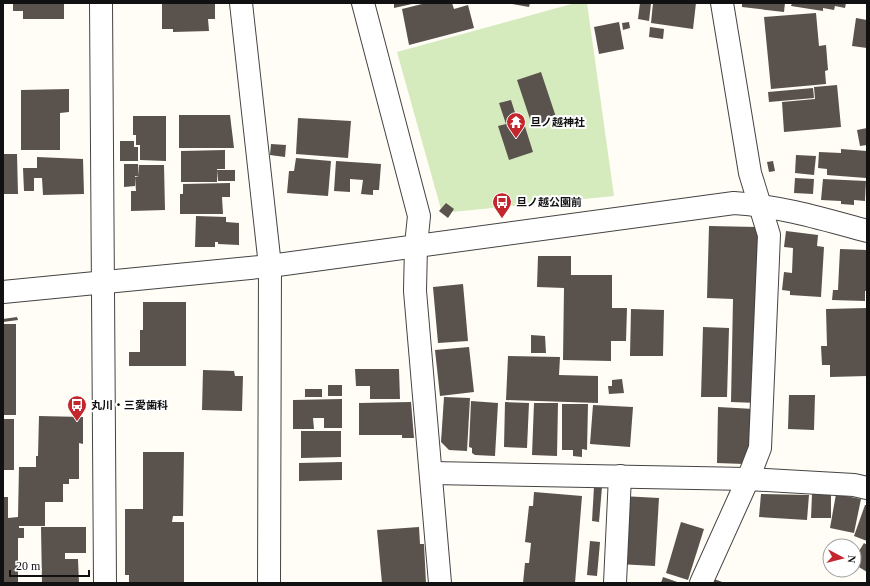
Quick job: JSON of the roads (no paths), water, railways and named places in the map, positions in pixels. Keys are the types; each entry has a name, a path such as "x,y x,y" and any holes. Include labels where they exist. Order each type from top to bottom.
{"street":[{"path":"101,3 105,583"},
{"path":"241,3 270,266 269,583"},
{"path":"363,3 419,216 416,245 415,291 432,473 440,583"},
{"path":"701,583 748,480 760,448 769,235 750,173 722,3"},
{"path":"3,292 270,266 734,203 760,205 806,214 867,231"},
{"path":"432,473 748,480 854,485 867,488"},
{"path":"615,583 620,476"}],"place":[{"name":"旦ノ越神社","path":"516,139"},
{"name":"旦ノ越公園前","path":"502,219"},
{"name":"丸川・三愛歯科","path":"77,422"}]}
